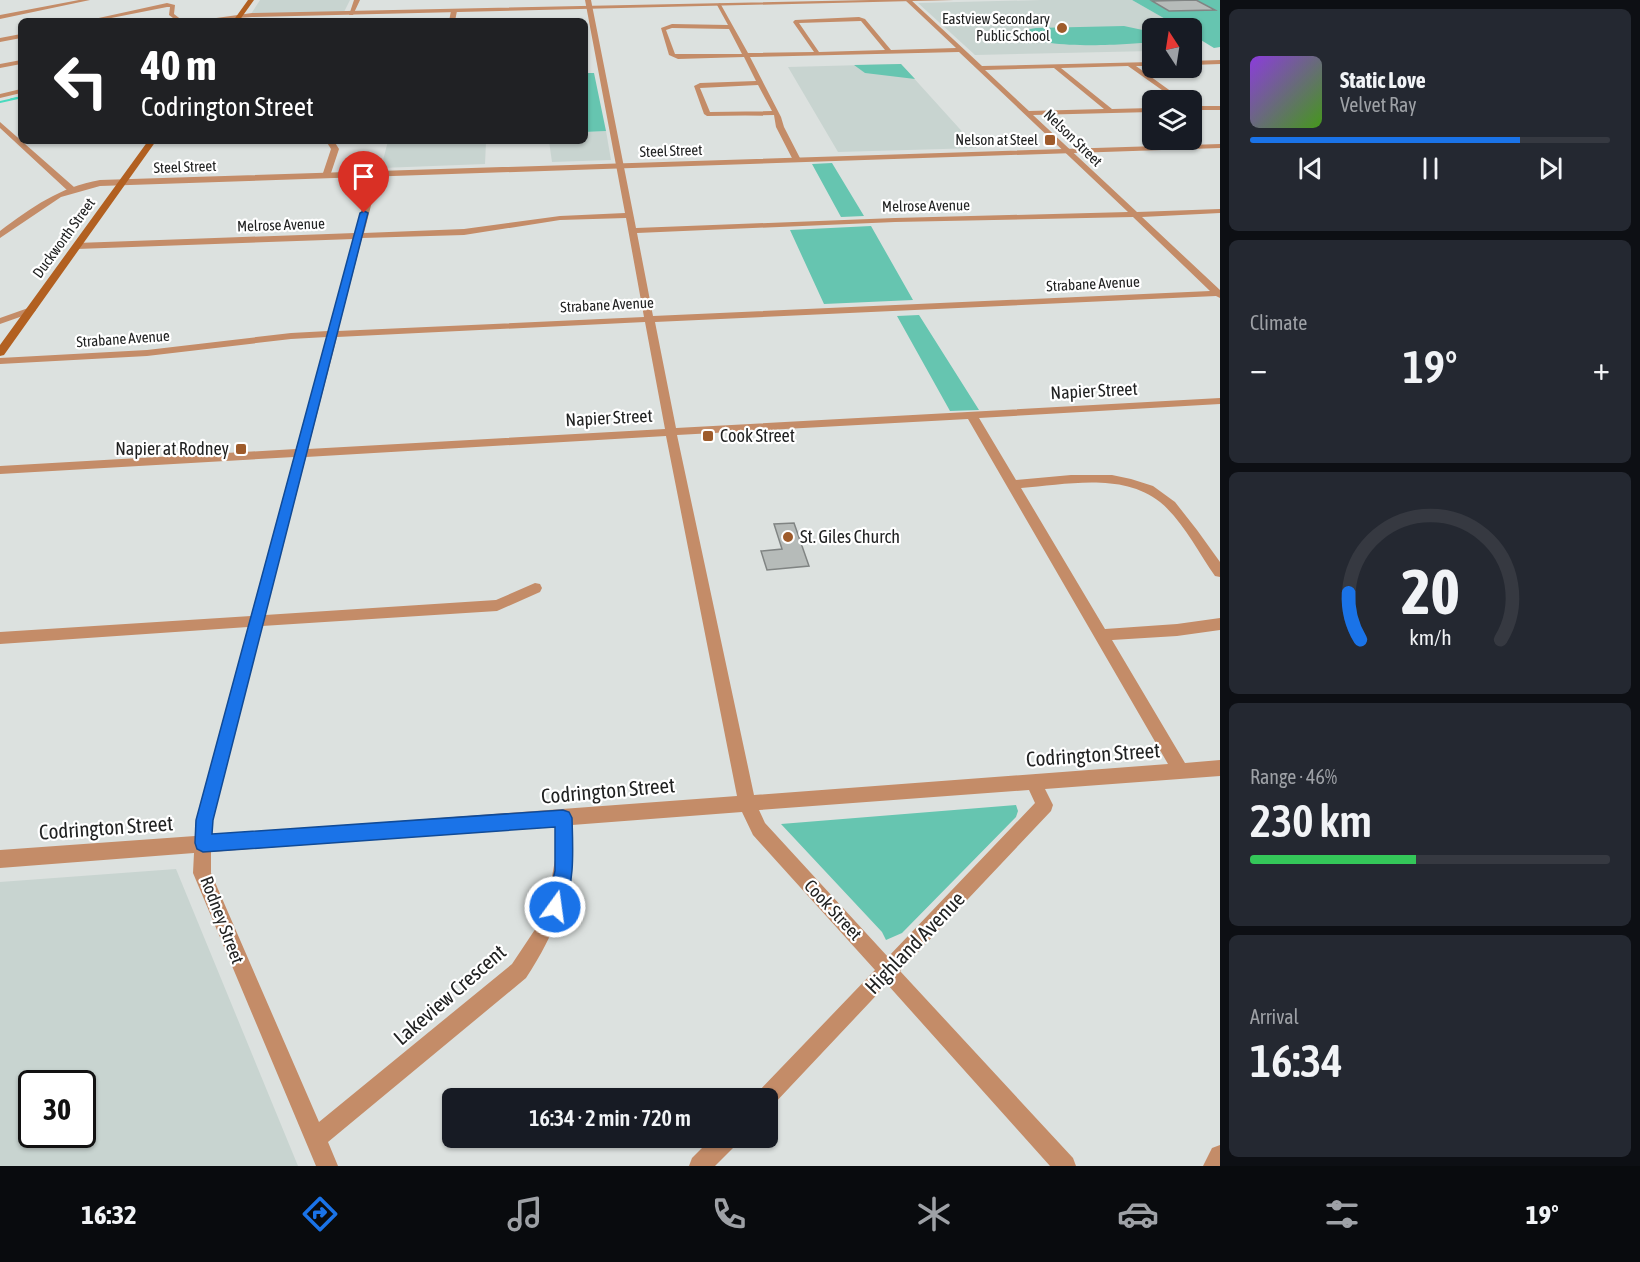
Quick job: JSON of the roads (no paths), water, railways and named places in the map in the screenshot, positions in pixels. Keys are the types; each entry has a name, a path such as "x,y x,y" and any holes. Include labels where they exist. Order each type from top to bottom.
{"main road":[{"path":"238,18 252,0"},
{"name":"Duckworth Street","path":"0,353 150,144"}],"street":[{"path":"0,17 87,0"},
{"path":"351,14 357,0"},
{"path":"238,18 588,4 720,5 951,0"},
{"name":"Nelson Street","path":"908,1 1219,294"},
{"name":"Cook Street","path":"588,4 671,433 747,803 759,829 1065,1166"},
{"path":"103,18 167,5 173,7 171,14 176,18"},
{"path":"720,5 776,113 780,127 797,160"},
{"path":"453,18 454,11"},
{"path":"818,54 796,22 859,19 890,52"},
{"path":"731,27 672,26 663,29 675,56 961,50"},
{"path":"0,40 18,37"},
{"path":"1202,62 1220,62"},
{"path":"1202,62 1214,69"},
{"path":"0,66 18,63"},
{"path":"1129,64 1166,90"},
{"path":"981,68 1142,64"},
{"path":"1055,66 1110,111"},
{"path":"760,83 696,87 707,114 776,113"},
{"path":"0,96 18,92"},
{"path":"1202,108 1220,108"},
{"path":"1028,113 1142,110"},
{"path":"0,124 18,140"},
{"path":"22,144 71,189"},
{"path":"326,176 335,149 332,144"},
{"name":"Steel Street","path":"0,235 55,194 90,184 1220,146"},
{"name":"Rodney Street","path":"327,1166 202,873 204,820 375,174"},
{"name":"Melrose Avenue","path":"632,231 885,220 1220,212"},
{"name":"Melrose Avenue","path":"77,246 474,231 560,218 628,215"},
{"name":"Strabane Avenue","path":"0,361 147,353 261,338 332,334 1219,294"},
{"path":"0,321 31,310"},
{"name":"Napier Street","path":"0,470 1220,401"},
{"path":"972,416 1181,771"},
{"path":"1012,484 1109,479 1133,482 1150,489 1165,500 1220,572"},
{"path":"0,638 497,605 535,588"},
{"path":"1101,635 1176,630 1220,624"},
{"name":"Codrington Street","path":"0,859 1220,768"},
{"name":"Highland Avenue","path":"776,1088 1045,805 1033,782"},
{"name":"Lakeview Crescent","path":"315,1139 519,971 540,941 555,907 564,871 563,818"},
{"path":"700,1166 717,1148"},
{"path":"1214,1166 1220,1156"}],"waterway":[{"path":"0,102 18,98"},
{"path":"11,99 18,98"}],"place":[{"name":"Eastview Secondary Public School","path":"1062,28"},
{"name":"Nelson at Steel","path":"1050,140"},
{"name":"Cook Street","path":"708,436"},
{"name":"Napier at Rodney","path":"241,449"},
{"name":"St. Giles Church","path":"788,537"}]}
